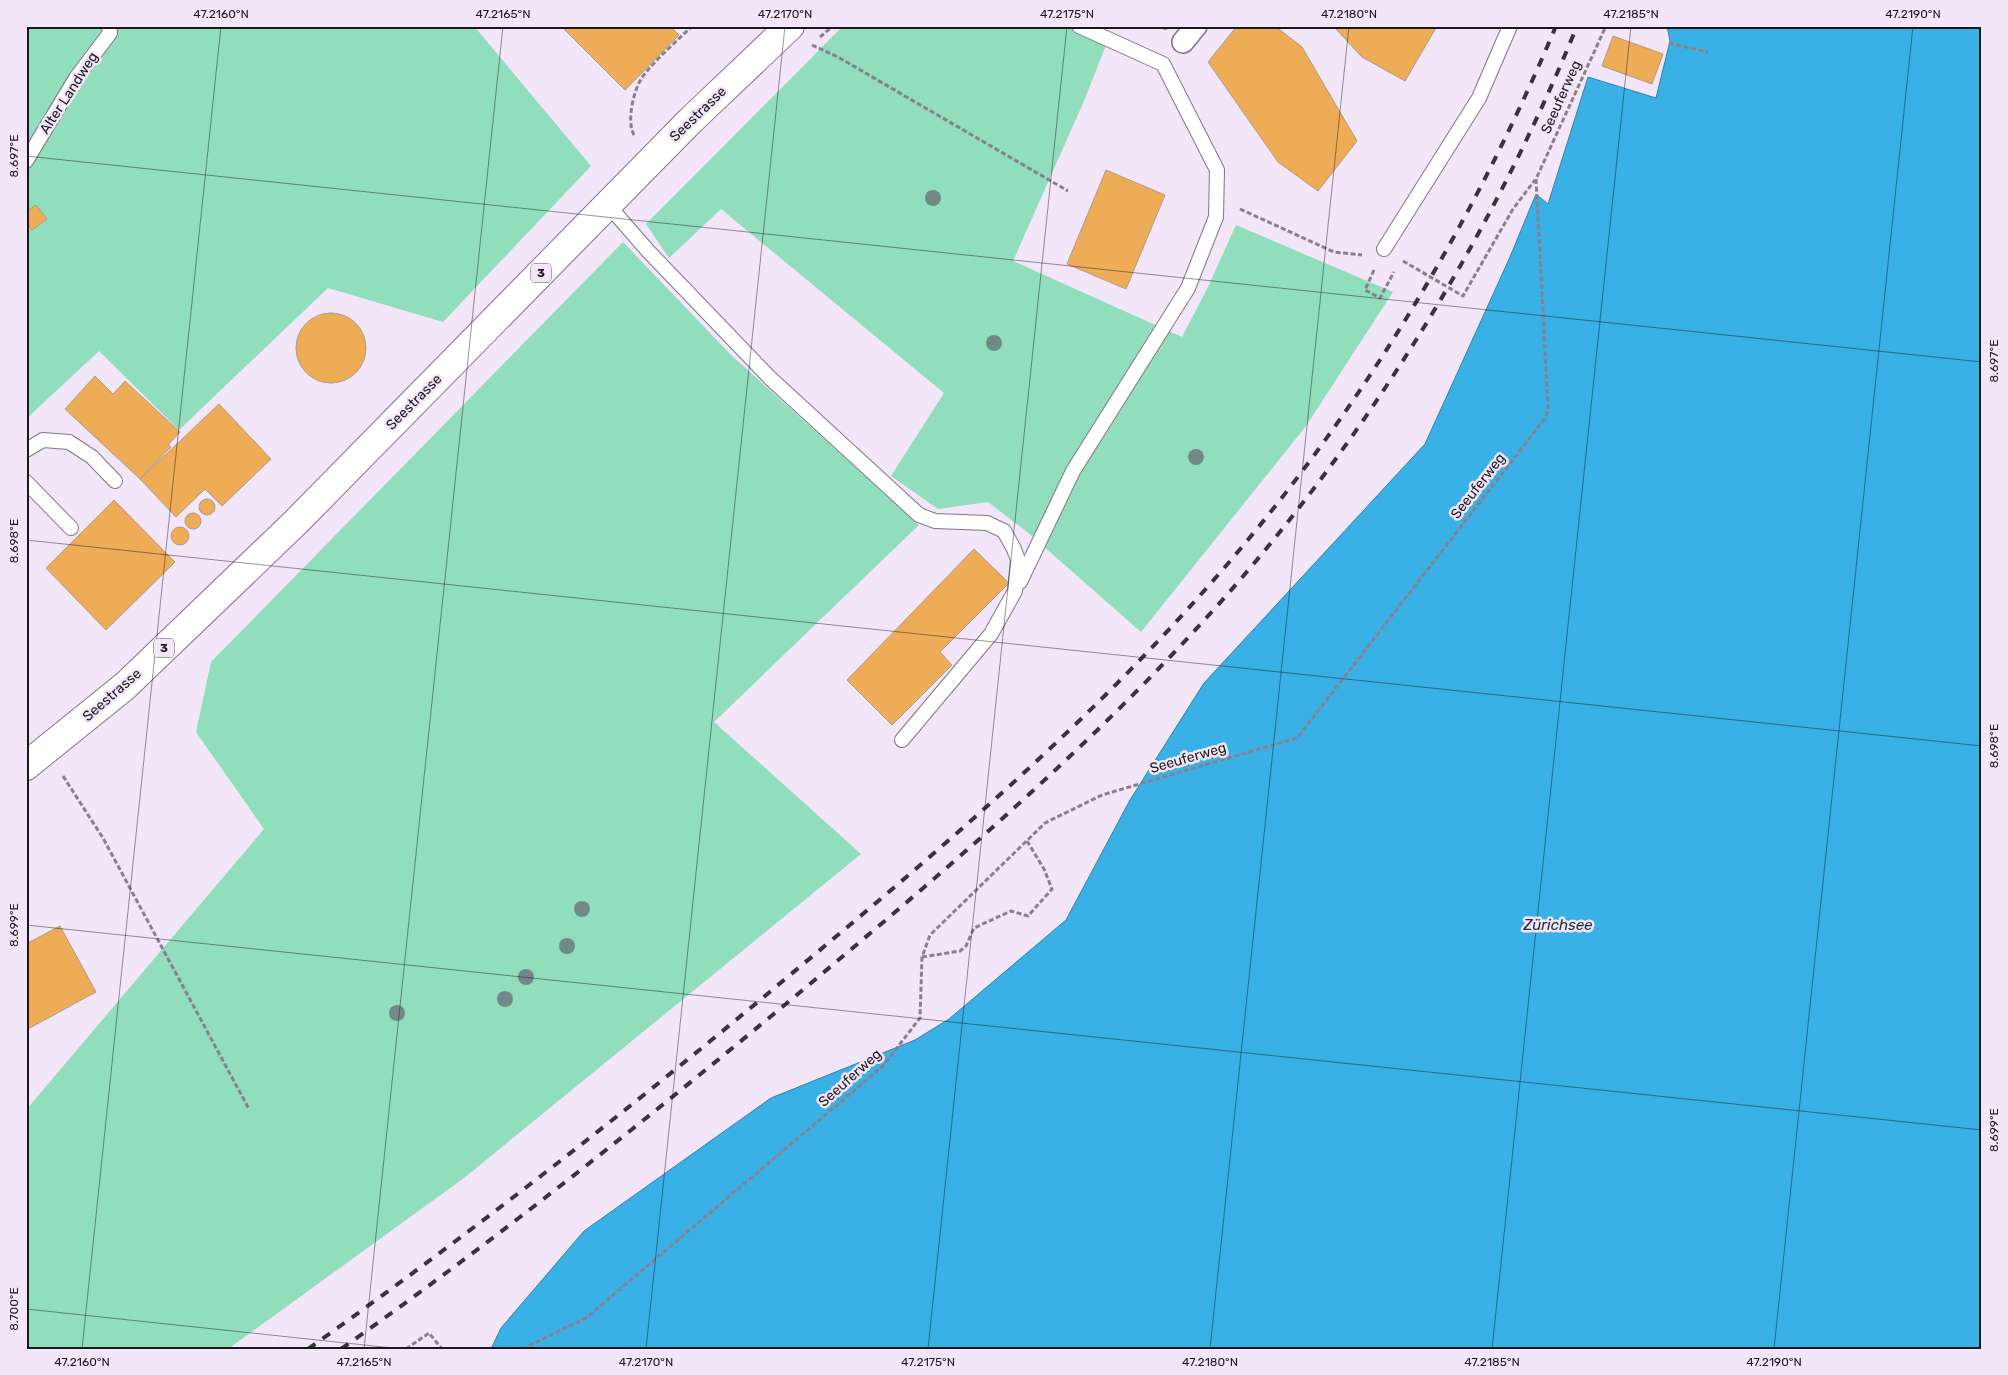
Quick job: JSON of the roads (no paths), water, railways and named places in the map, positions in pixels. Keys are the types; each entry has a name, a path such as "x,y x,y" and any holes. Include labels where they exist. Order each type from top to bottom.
{"main road":[{"name":"Seestrasse","path":"34,761 125,686 296,522 690,120 798,32"}],"lane":[{"name":"Alter Landweg","path":"26,161 76,78 110,33 109,26"},
{"path":"902,740 991,634 1015,591 1073,471 1188,288 1216,217 1217,170 1164,64 1079,26"},
{"path":"1384,249 1479,98 1510,26"},
{"path":"608,205 770,378 919,515 935,521 986,523 1004,531 1018,560 1015,591"},
{"path":"26,450 43,440 69,442 92,457 115,481"},
{"path":"26,482 72,528"}],"water":[{"name":"Zürichsee","path":"1667,26 1982,26 1982,1349 491,1349 501,1328 584,1231 771,1098 915,1040 949,1019 1066,920 1130,800 1204,683 1425,444 1510,257 1536,194 1548,204 1588,77 1656,98 1670,41"}],"railway":[{"path":"308,1349 490,1215 668,1076 784,980 896,886 1005,790 1059,740 1162,637 1264,520 1314,455 1406,319 1448,248 1487,175 1523,101 1556,26"},
{"path":"341,1349 514,1222 793,998 962,855 1071,755 1175,651 1225,597 1279,533 1330,467 1379,398 1425,326 1468,253 1508,178 1577,26"}]}
